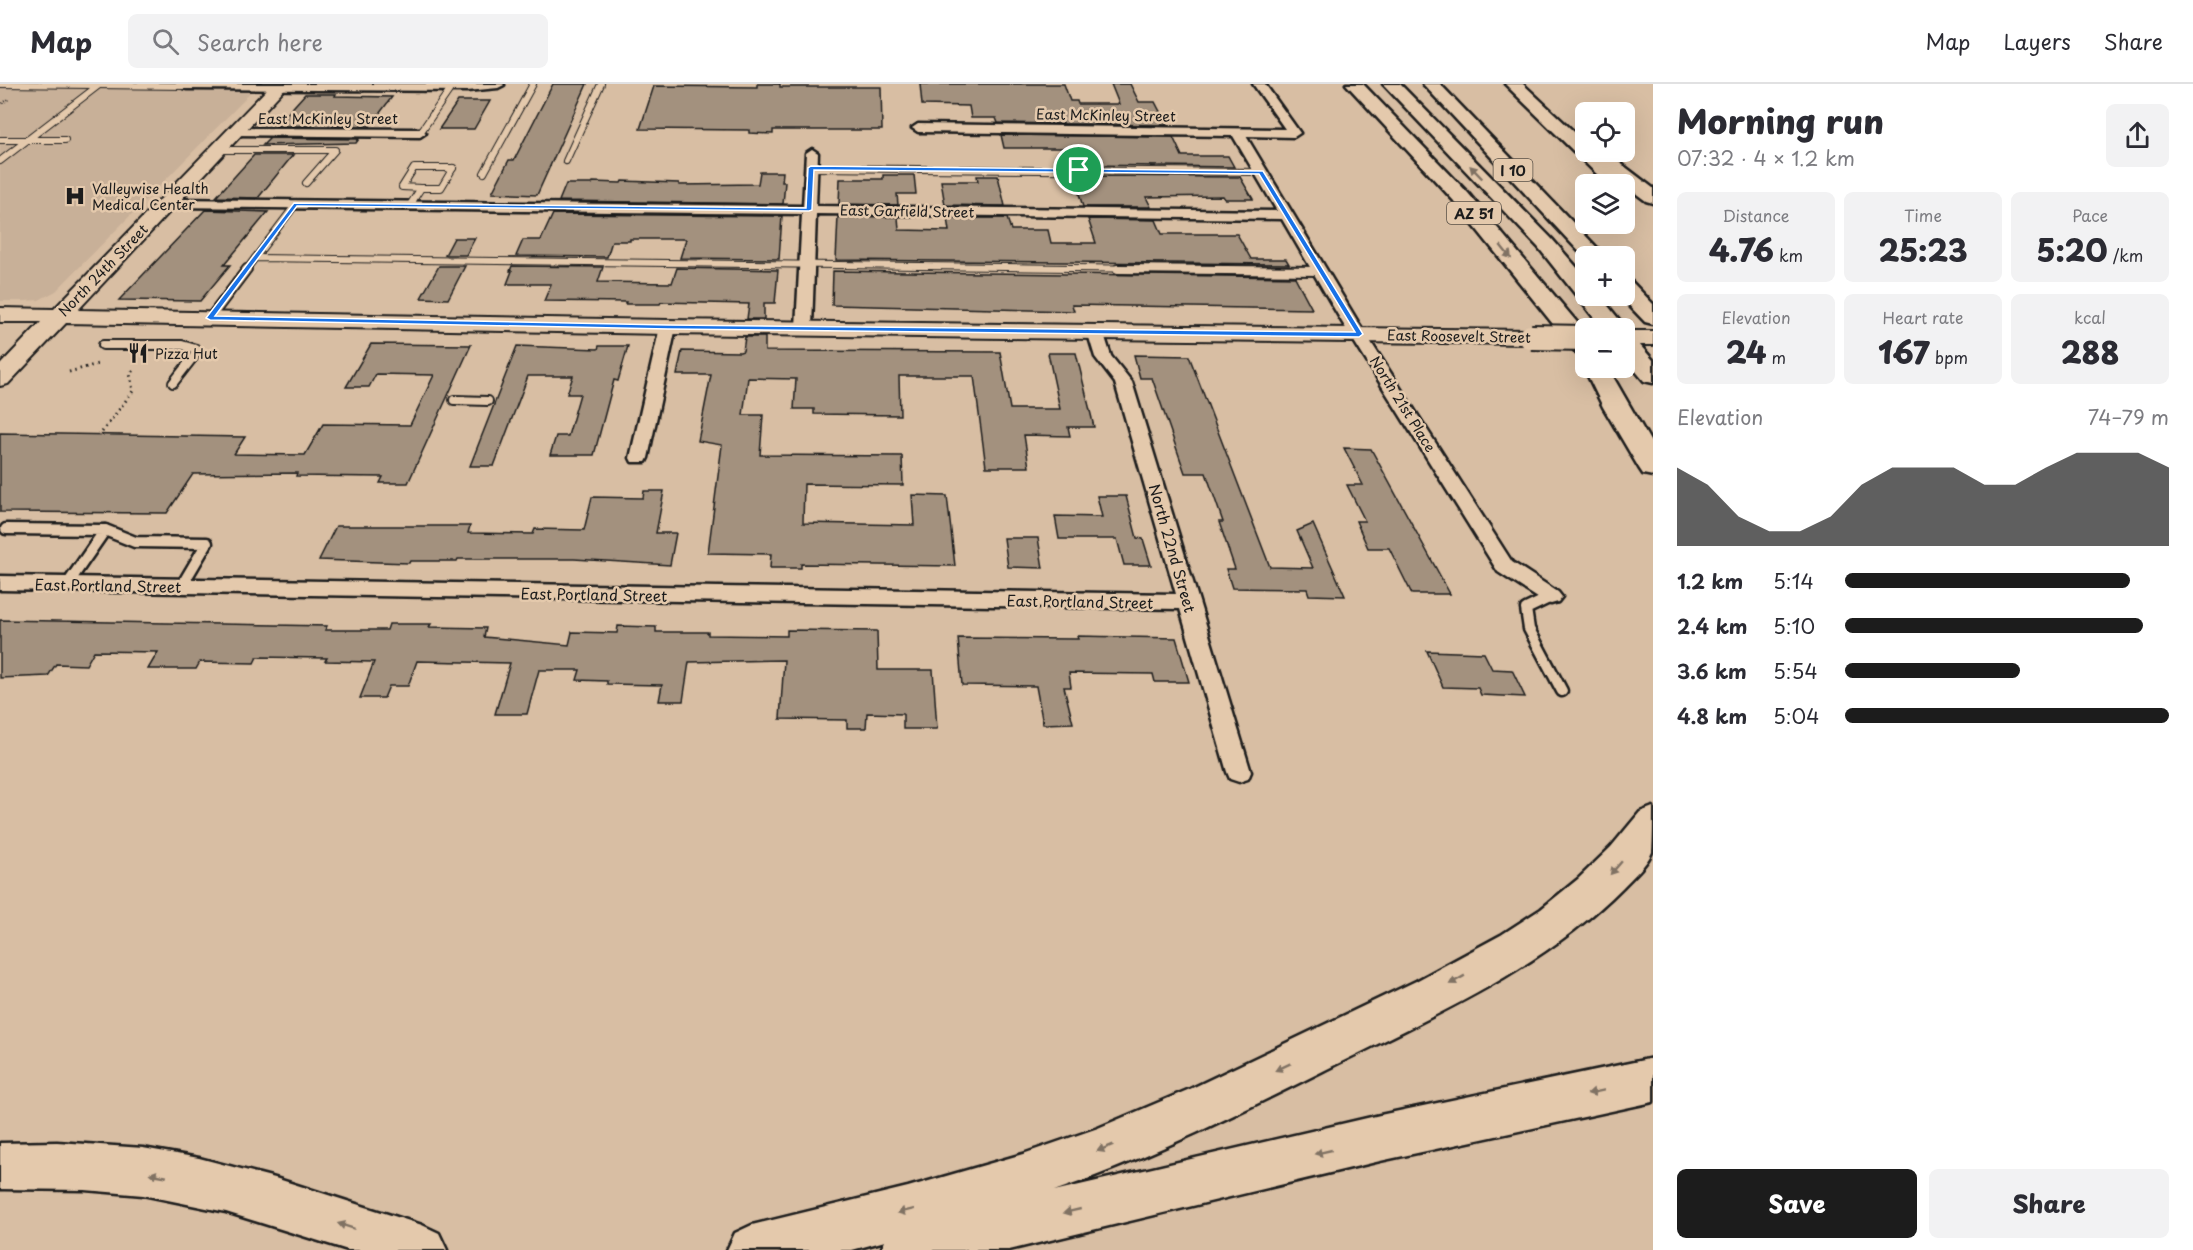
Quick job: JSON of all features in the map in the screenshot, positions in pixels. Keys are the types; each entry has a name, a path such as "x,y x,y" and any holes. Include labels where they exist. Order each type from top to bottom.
{"highway":[{"name":"AZ 51","path":"1354,84 1461,197 1575,336"},
{"path":"1374,84 1519,240 1584,318"},
{"path":"1391,84 1545,243 1575,279"},
{"name":"I 10","path":"1431,84 1585,246"},
{"path":"1513,84 1608,174"},
{"path":"1550,118 1575,137"},
{"path":"1606,162 1653,197"},
{"path":"1635,202 1653,219"},
{"path":"1635,298 1653,317"},
{"path":"1597,306 1606,318"},
{"path":"1635,354 1653,376"},
{"path":"1603,378 1616,407 1653,468"},
{"path":"1606,378 1653,437"},
{"path":"1633,378 1653,402"},
{"path":"906,1250 1063,1164 1159,1126 1415,1004 1496,958 1572,910 1604,882 1653,823"},
{"path":"752,1250 968,1215 1380,1138 1653,1080"},
{"path":"0,1166 32,1164 125,1169 225,1188 422,1250"}],"street":[{"name":"East McKinley Street","path":"918,128 1294,133 1260,84"},
{"path":"187,85 451,88 498,85"},
{"name":"North 24th Street","path":"0,379 280,85"},
{"name":"East McKinley Street","path":"236,132 420,133"},
{"name":"North 21st Place","path":"1236,132 1505,567 1551,597"},
{"path":"804,328 812,161"},
{"name":"East Garfield Street","path":"168,203 1286,215"},
{"name":"East Roosevelt Street","path":"0,315 668,327 1575,338"},
{"path":"639,458 668,327"},
{"name":"North 22nd Street","path":"1095,331 1103,357 1123,382 1239,772"},
{"path":"1635,340 1653,339"},
{"name":"East Portland Street","path":"0,584 1189,602"}],"lane":[{"path":"0,84 187,85"},
{"path":"484,173 533,84"},
{"path":"566,161 601,84"},
{"path":"0,161 99,85"},
{"path":"420,133 451,88"},
{"path":"0,140 65,140"},
{"path":"219,150 335,150 320,163 306,183"},
{"path":"812,161 1261,172"},
{"path":"414,168 453,168 441,188 421,188 402,187 414,168"},
{"path":"410,205 421,188"},
{"path":"210,318 296,204"},
{"path":"255,258 1321,271"},
{"path":"103,345 182,345 196,349 194,356 173,383"},
{"path":"454,400 488,401"},
{"path":"6,529 105,530 135,542 207,543 181,587"},
{"path":"67,585 105,530"},
{"path":"1551,597 1526,609 1529,628 1562,691"}],"path":[{"path":"69,372 98,364"},
{"path":"102,432 133,391 130,374 134,369"}],"shaded area":[{"name":"Valleywise Health Medical Center","path":"0,84 256,84 244,100 56,291 39,300 0,301"}],"building":[{"path":"553,84 587,84 537,195 492,193 509,160 514,160"},
{"path":"757,84 780,84 780,87 881,87 882,130 773,130 773,134 749,133 749,130 640,129 654,86 757,87"},
{"path":"920,84 1064,84 1070,101 1077,101 1078,104 1119,104 1111,84 1130,84 1139,102 1155,102 1167,125 998,123 996,118 971,118 969,106 922,105"},
{"path":"305,94 392,97 370,126 276,126"},
{"path":"458,101 490,101 474,129 439,129"},
{"path":"1001,135 1173,137 1182,156 1228,156 1234,167 1085,165 1079,148 1004,148"},
{"path":"270,138 359,139 356,143 263,145"},
{"path":"254,155 293,155 258,198 216,197"},
{"path":"760,172 783,172 782,182 785,182 783,204 559,201 566,184 621,183 622,181 679,183 679,185 758,184"},
{"path":"883,175 914,175 916,194 897,194 898,205 839,204 840,179 883,179"},
{"path":"977,176 998,176 1005,206 945,205 941,181 978,181"},
{"path":"1088,176 1240,177 1253,199 1225,199 1223,196 1146,197 1151,207 1083,207 1077,187 1091,185"},
{"path":"205,210 268,212 224,265 230,265 200,301 119,300"},
{"path":"553,214 782,216 779,259 680,258 686,239 612,241 607,257 516,256 523,240 541,240"},
{"path":"838,216 898,217 899,230 949,231 947,218 1007,218 1011,230 1048,230 1051,243 1096,243 1088,219 1156,220 1162,234 1237,234 1251,259 1286,259 1289,264 836,260"},
{"path":"454,238 475,238 466,255 445,255"},
{"path":"439,266 465,266 448,299 421,298"},
{"path":"512,266 603,267 598,282 672,283 677,268 778,270 775,303 764,303 764,319 747,319 749,304 661,302 660,304 625,304 626,302 544,301 551,284 507,284"},
{"path":"833,271 1295,277 1312,309 1072,305 1074,311 832,305"},
{"path":"745,337 765,337 765,351 1000,352 1010,409 1060,409 1048,353 1076,353 1094,427 1068,427 1070,436 1024,435 1029,467 986,467 974,376 899,376 900,415 814,414 814,409 794,409 796,379 748,378 743,415 763,415 760,455 902,456 903,485 804,484 803,523 914,525 912,495 947,496 955,566 801,564 801,568 770,568 771,554 708,553 722,445 698,441 711,375 677,375 682,351 740,352 743,351"},
{"path":"371,344 471,345 408,483 380,483 383,477 296,476 297,473 193,474 167,513 0,512 0,433 245,437 234,454 305,455 323,424 410,425 434,375 376,374 369,387 346,387"},
{"path":"517,346 598,349 599,346 628,346 618,381 614,380 594,455 550,455 556,436 568,436 580,394 567,394 573,376 528,376 494,466 470,466"},
{"path":"1134,355 1189,356 1270,567 1313,568 1297,531 1313,524 1345,596 1309,595 1307,589 1232,588 1226,569 1235,569 1219,522 1223,522 1206,473 1185,473 1152,378 1140,378"},
{"path":"1344,448 1371,449 1450,594 1412,594 1389,548 1368,548 1356,521 1365,521 1347,485 1363,485"},
{"path":"644,491 664,491 656,533 676,533 670,565 574,559 458,559 457,561 410,561 409,563 319,560 336,526 470,526 468,533 533,534 535,529 584,530 592,497 643,498"},
{"path":"1097,496 1126,496 1137,538 1143,539 1151,565 1124,565 1117,539 1059,539 1055,516 1102,517"},
{"path":"1004,538 1038,538 1043,568 1008,567"},
{"path":"0,620 327,626 325,630 387,630 389,624 431,624 429,627 486,628 484,637 569,645 572,632 617,633 618,626 656,627 656,632 708,632 708,635 787,636 787,630 877,631 878,670 933,670 937,729 903,729 903,714 867,713 866,728 847,728 847,720 780,719 784,660 689,662 683,701 659,701 662,685 607,684 607,681 577,680 580,670 539,670 527,714 495,714 510,663 417,661 408,686 389,686 384,698 360,698 374,662 325,661 327,658 257,657 254,663 200,662 196,669 148,669 158,652 94,651 86,665 56,664 48,676 0,678"},
{"path":"1077,636 1176,638 1189,682 1155,682 1153,674 1069,673 1071,687 1064,687 1073,723 1043,724 1036,686 962,685 958,638 1078,639"},
{"path":"1427,651 1484,653 1492,669 1512,670 1525,697 1481,695 1478,688 1443,687"}],"place":[{"name":"Valleywise Health Medical Center","path":"75,196"},
{"name":"Pizza Hut","path":"138,353"}],"route":[{"path":"811,168 1079,170 1261,172 1359,334 668,327 210,318 296,204 809,210 811,168"}]}
